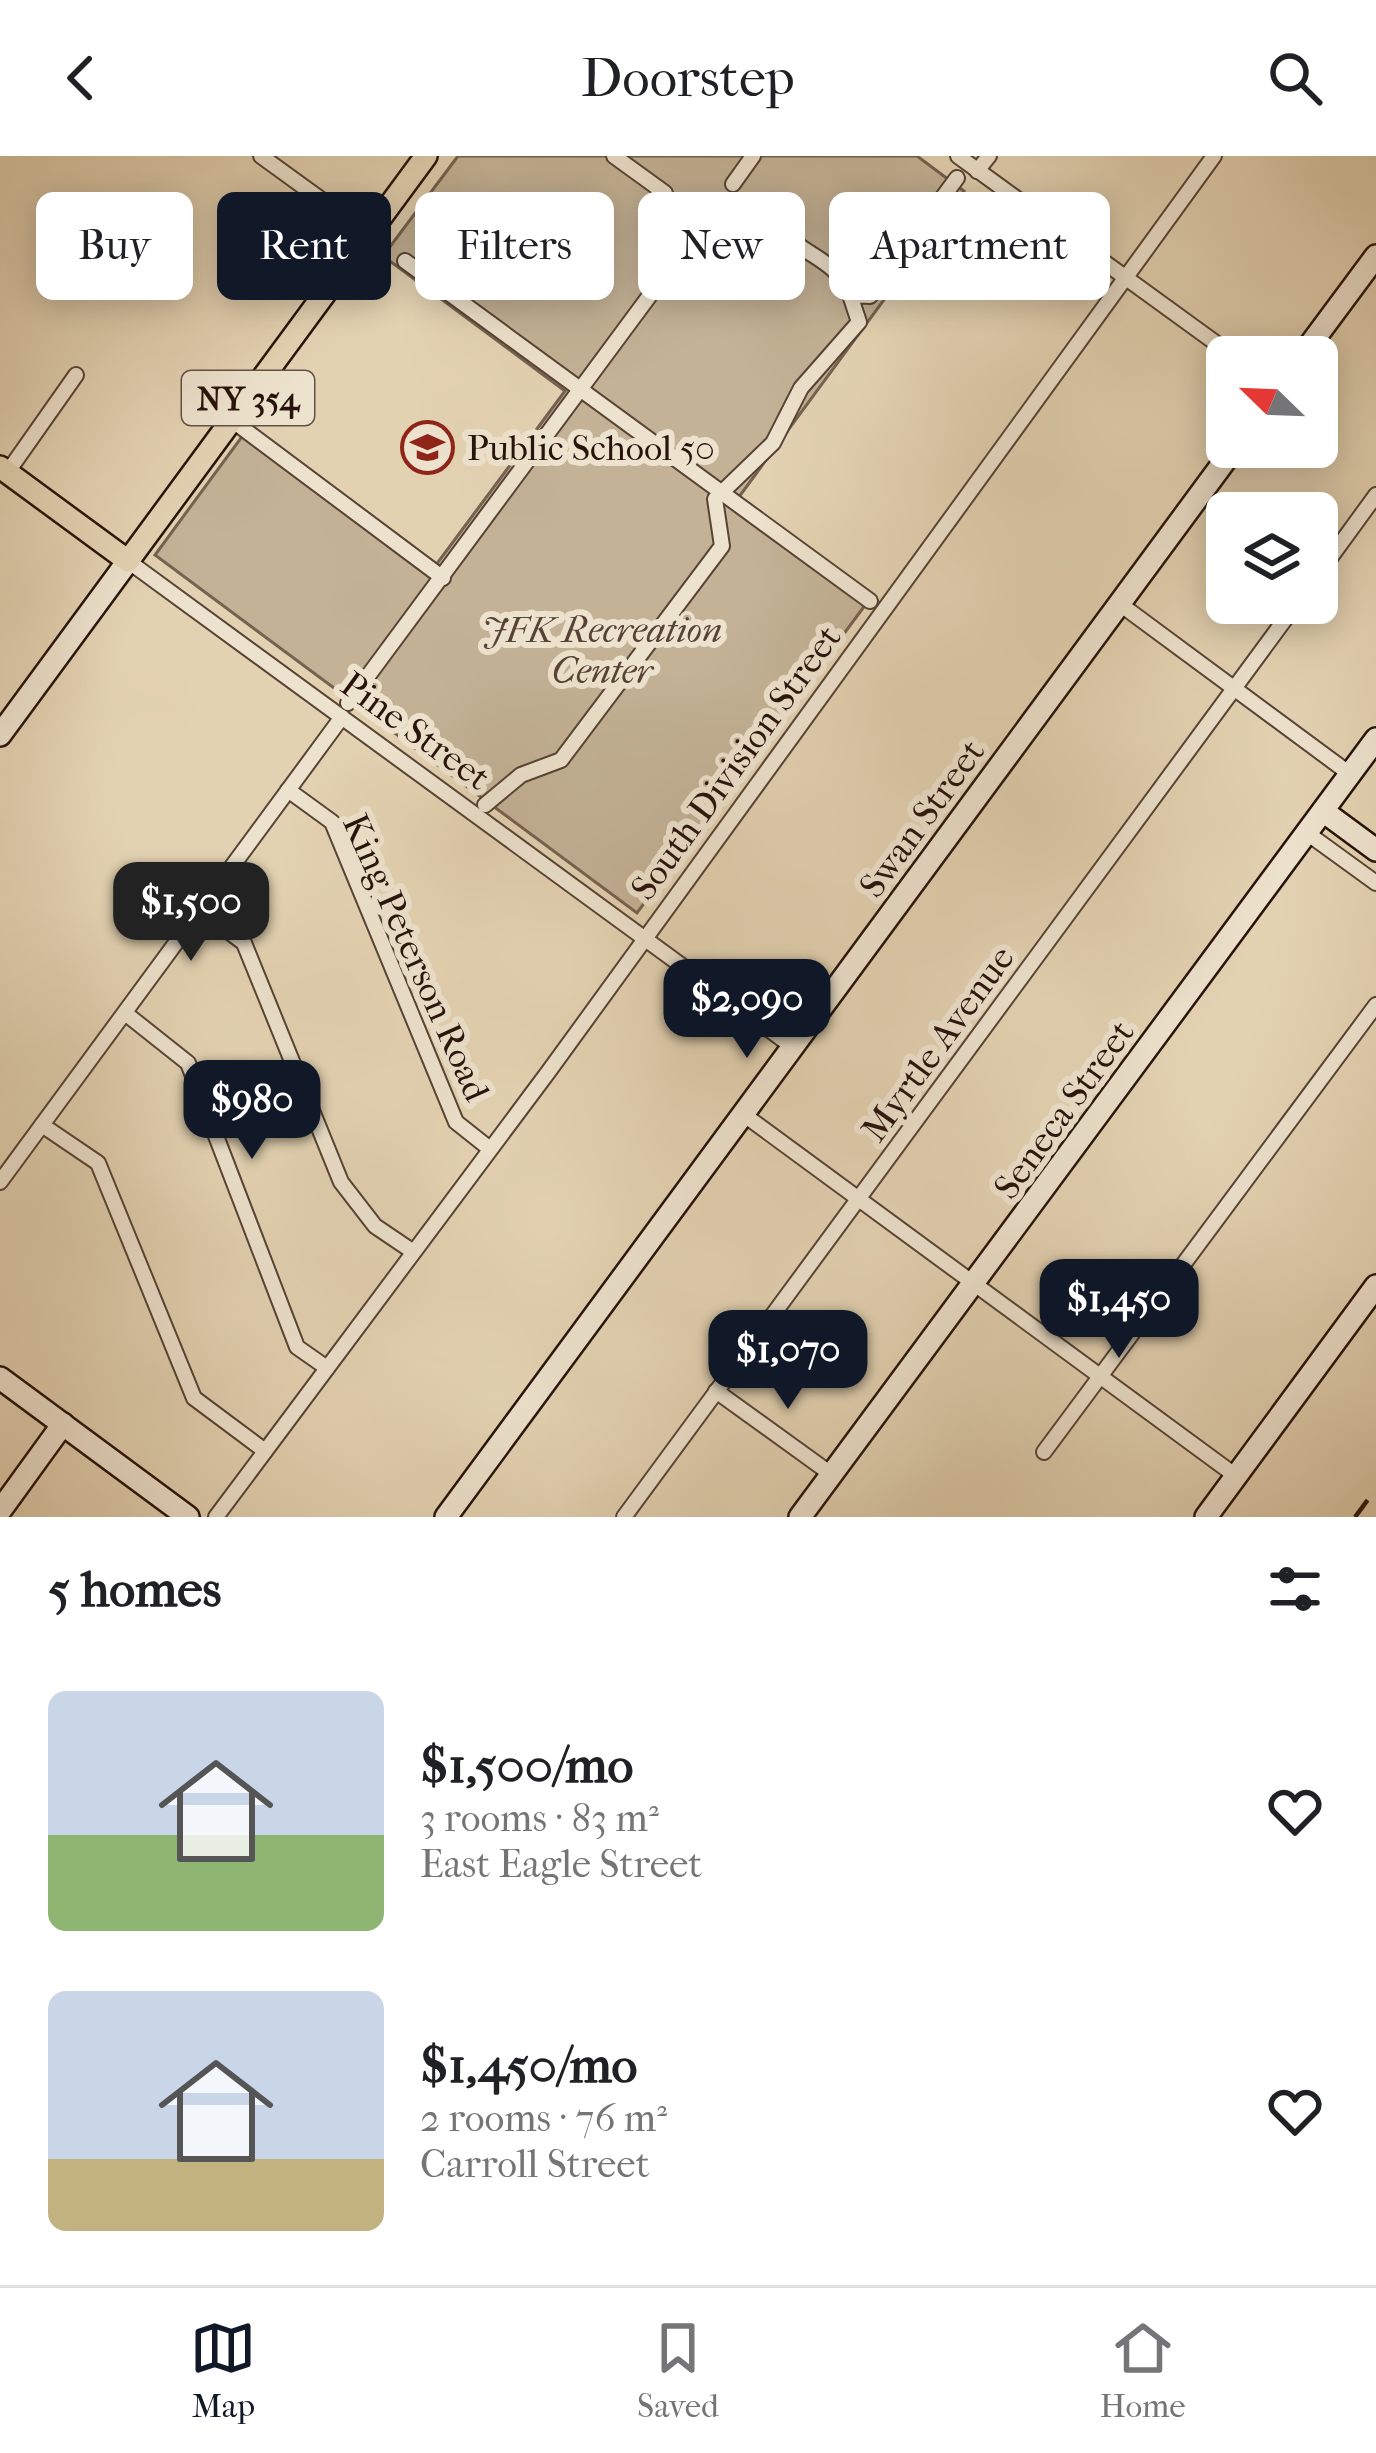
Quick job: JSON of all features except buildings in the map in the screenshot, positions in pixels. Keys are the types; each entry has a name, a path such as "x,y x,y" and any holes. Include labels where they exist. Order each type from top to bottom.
{"main road":[{"name":"NY 354","path":"391,204 422,157"},
{"path":"1317,336 1376,256"},
{"name":"NY 354","path":"128,561 322,300"},
{"name":"Swan Street","path":"446,1517 1219,468"},
{"name":"Pine Street","path":"4,470 128,561"},
{"path":"0,735 128,561"},
{"name":"Seneca Street","path":"800,1517 1376,739"},
{"path":"1323,811 1376,850"},
{"path":"1206,1517 1376,1286"},
{"path":"0,1378 188,1517"},
{"path":"0,1511 63,1424"}],"street":[{"path":"261,156 310,192"},
{"path":"614,156 662,192"},
{"path":"734,184 753,156"},
{"path":"958,156 1206,336"},
{"path":"977,171 989,156"},
{"name":"South Division Street","path":"216,1517 1214,156"},
{"path":"947,192 957,178"},
{"path":"405,261 870,601"},
{"path":"0,1182 647,300"},
{"path":"852,300 859,322"},
{"path":"485,805 520,776 561,760 722,547 715,499 720,491 773,443 801,388 859,322 869,300"},
{"path":"4,470 76,375"},
{"path":"241,428 443,578"},
{"path":"1338,547 1376,494"},
{"name":"Pine Street","path":"128,561 345,710 794,1047"},
{"path":"1120,604 1350,774"},
{"name":"Myrtle Avenue","path":"624,1517 1282,624"},
{"name":"King Peterson Road","path":"288,790 332,822 456,1122 490,1149"},
{"path":"1307,833 1376,883"},
{"path":"200,910 244,943 341,1182 375,1226 412,1251"},
{"path":"1044,1451 1376,1005"},
{"path":"125,1013 188,1064 297,1347 327,1368"},
{"path":"742,1114 1236,1476"},
{"path":"42,1125 98,1163 194,1398 265,1451"},
{"path":"716,1391 831,1474"}],"green space":[{"name":"JFK Recreation Center","path":"458,156 917,156 964,191 829,192 829,300 884,300 733,505 866,604 637,913 155,555 249,427 436,565 565,391 442,300 614,300 614,192 431,192"},
{"name":"JFK Recreation Center","path":"415,213 415,280 391,262 391,245"}],"railway":[{"path":"1355,1517 1376,1489"}],"place":[{"name":"Public School 50","path":"428,447"}]}
